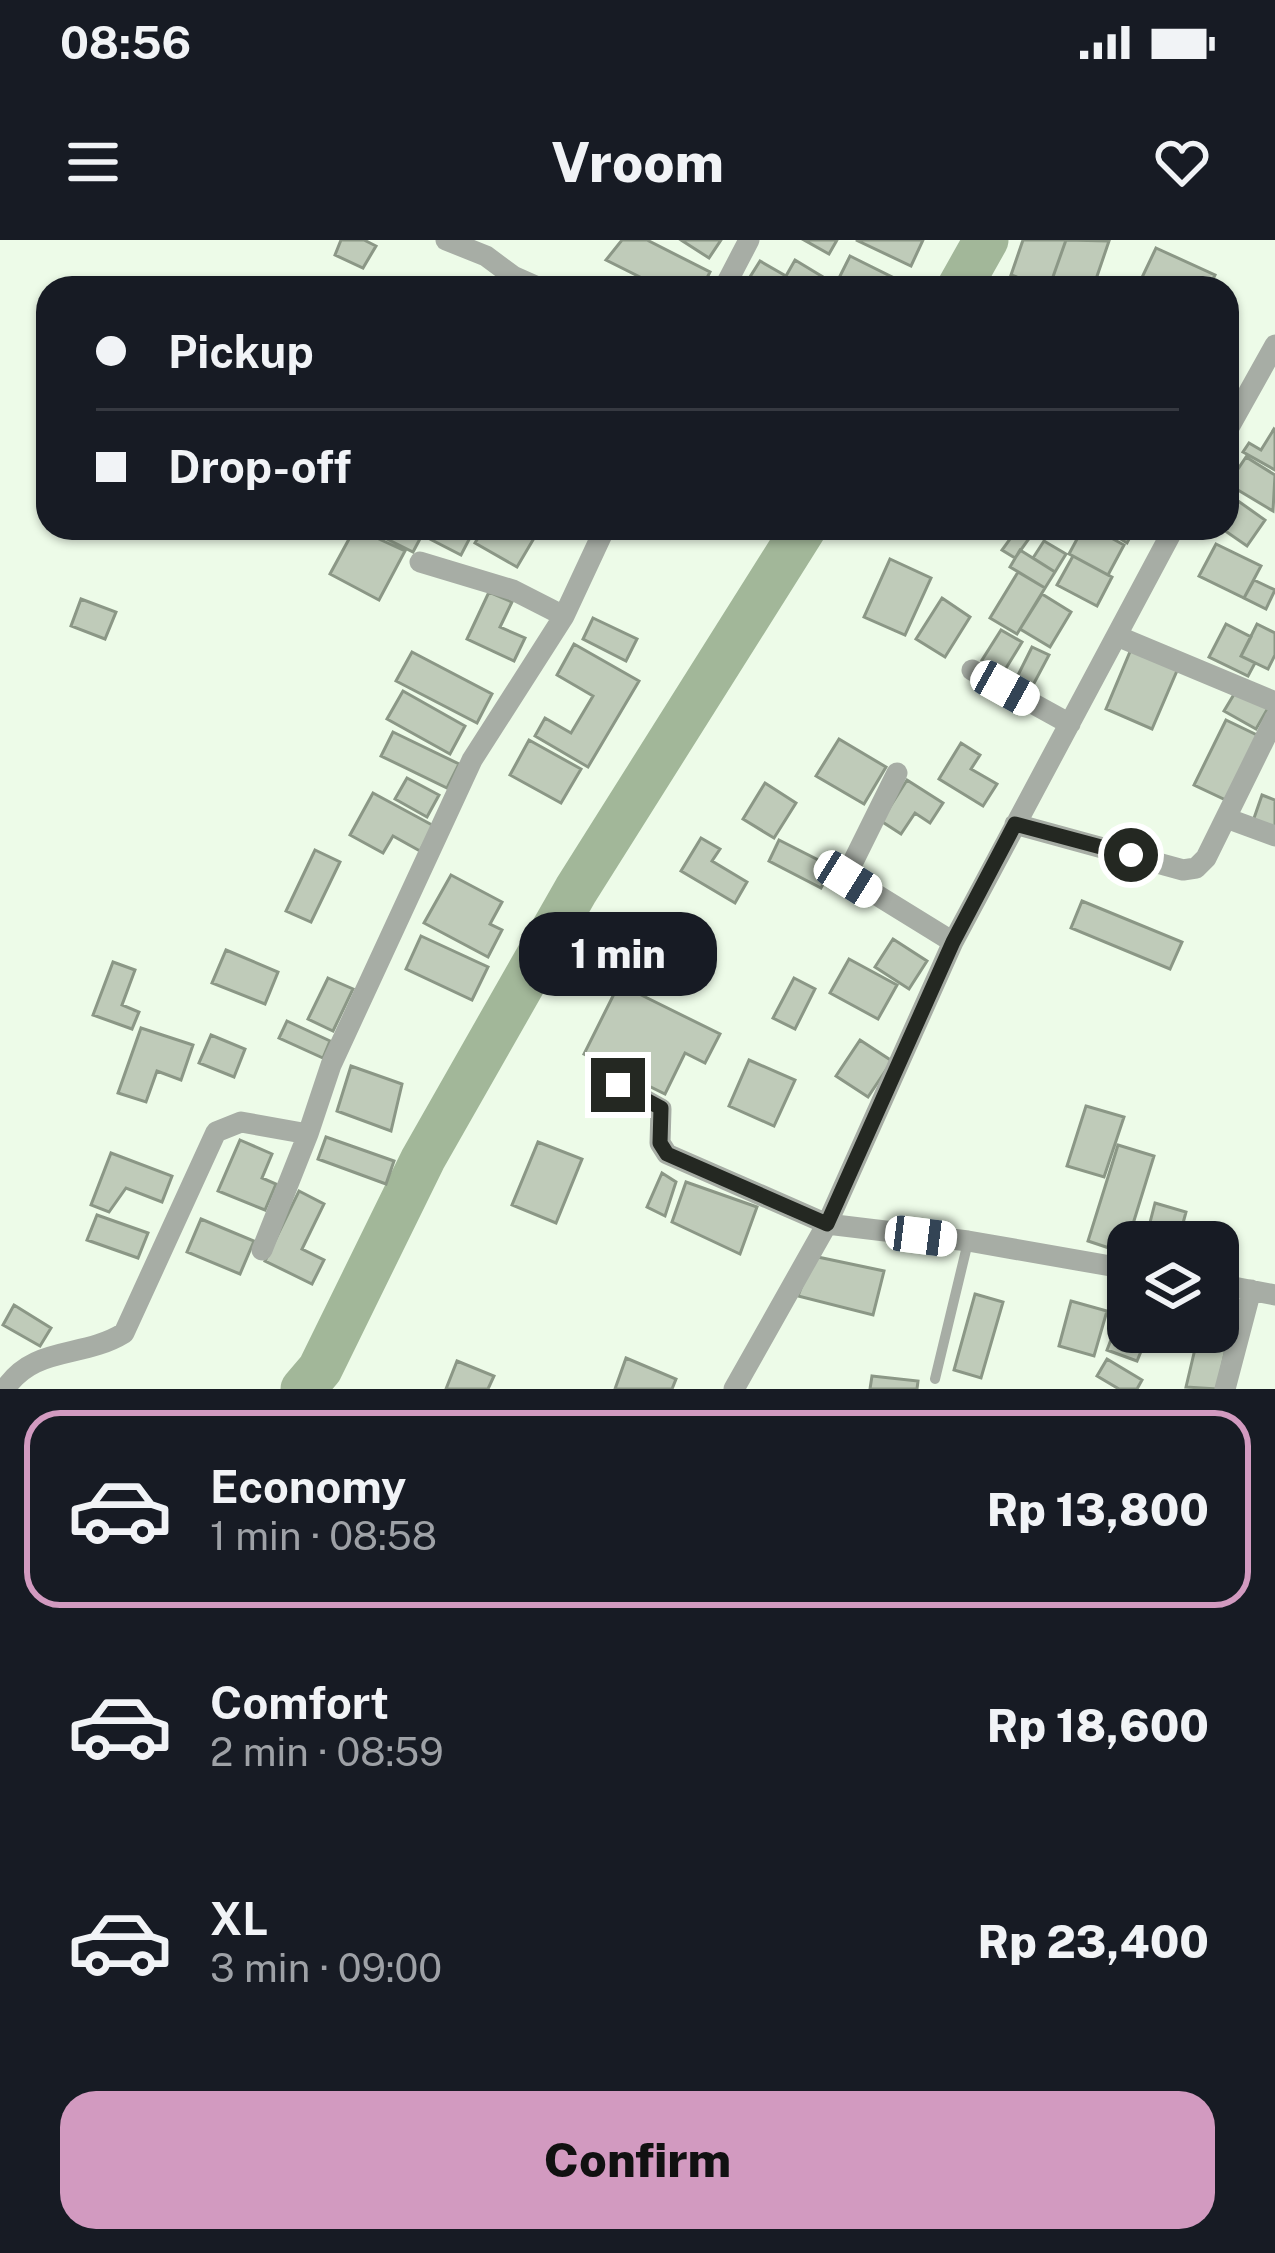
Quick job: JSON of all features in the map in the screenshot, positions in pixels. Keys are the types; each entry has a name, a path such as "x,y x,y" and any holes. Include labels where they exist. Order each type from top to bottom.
{"street":[{"path":"446,240 497,250 513,276"},
{"path":"730,276 749,240"},
{"path":"1239,409 1275,345"},
{"path":"262,1250 331,1065 472,760 564,616 599,540"},
{"path":"734,1389 827,1224 953,942 1168,540"},
{"path":"420,562 513,590 564,616"},
{"path":"1117,636 1275,702"},
{"path":"972,670 1070,724"},
{"path":"1015,824 1183,870 1203,863 1275,718"},
{"path":"897,772 847,876 953,942"},
{"path":"1226,818 1275,836"},
{"path":"618,1085 661,1108 660,1143 667,1154 827,1224 968,1241 1107,1265"},
{"path":"5,1389 38,1359 102,1346 124,1333 216,1132 241,1122 308,1134"},
{"path":"1239,1288 1275,1295"},
{"path":"1225,1389 1251,1290"}],"lane":[{"path":"934,1379 968,1241"}],"building":[{"path":"341,240 364,240 376,246 363,268 335,255"},
{"path":"622,240 647,240 710,272 708,276 638,276 606,260"},
{"path":"681,240 721,240 709,258"},
{"path":"804,240 837,240 829,254"},
{"path":"856,240 923,240 911,266"},
{"path":"1023,240 1066,240 1053,276 1011,275"},
{"path":"1066,240 1109,241 1097,276 1053,276"},
{"path":"1156,248 1215,275 1215,276 1143,276"},
{"path":"850,256 890,276 840,276"},
{"path":"795,260 821,276 786,276"},
{"path":"760,261 786,276 751,276"},
{"path":"1274,429 1275,470 1243,452 1249,443 1261,450"},
{"path":"1246,457 1275,475 1273,511 1239,491 1239,468"},
{"path":"1239,502 1265,520 1247,546 1238,540"},
{"path":"348,540 381,540 405,551 379,600 330,574"},
{"path":"389,540 419,540 413,552"},
{"path":"432,540 469,540 461,555"},
{"path":"477,540 533,540 517,567"},
{"path":"1009,540 1028,540 1015,558 1002,550"},
{"path":"1077,540 1115,540 1124,545 1108,575 1069,554"},
{"path":"1044,541 1066,554 1055,572 1033,558"},
{"path":"1216,544 1261,566 1244,598 1199,576"},
{"path":"1020,550 1055,572 1045,588 1010,567"},
{"path":"1073,556 1112,577 1097,606 1057,585"},
{"path":"890,559 931,578 905,635 864,617"},
{"path":"1018,572 1045,588 1017,634 990,618"},
{"path":"1254,580 1275,590 1266,609 1244,598"},
{"path":"489,592 512,602 500,627 525,638 514,661 467,639"},
{"path":"1042,594 1071,612 1050,647 1020,629"},
{"path":"942,598 970,617 945,657 916,639"},
{"path":"81,599 116,612 105,639 71,626"},
{"path":"593,618 637,639 626,661 583,639"},
{"path":"1226,624 1251,637 1241,656 1255,663 1248,676 1209,657"},
{"path":"1257,624 1275,633 1275,655 1268,669 1241,656"},
{"path":"1001,630 1022,642 1003,673 982,660"},
{"path":"574,644 639,681 588,767 535,736 545,718 571,733 593,696 557,675"},
{"path":"1032,647 1049,655 1032,687 1016,679"},
{"path":"1132,647 1179,666 1152,729 1106,709"},
{"path":"412,652 492,694 477,723 396,681"},
{"path":"403,691 465,726 450,754 387,719"},
{"path":"1236,691 1268,708 1256,729 1224,711"},
{"path":"1226,720 1261,737 1230,802 1194,785"},
{"path":"393,732 459,764 447,788 381,756"},
{"path":"839,739 886,767 864,804 816,776"},
{"path":"529,740 581,769 561,803 510,775"},
{"path":"961,743 980,755 971,769 997,784 983,806 939,779"},
{"path":"407,778 439,795 427,817 395,799"},
{"path":"907,780 943,803 930,823 915,813 901,834 881,821"},
{"path":"765,783 796,803 774,838 743,819"},
{"path":"373,793 434,826 420,851 393,836 383,853 350,835"},
{"path":"1262,795 1275,800 1275,829 1253,821"},
{"path":"701,838 720,849 712,861 747,882 735,903 681,871"},
{"path":"779,840 832,867 821,888 769,861"},
{"path":"315,850 340,862 311,922 286,911"},
{"path":"451,875 502,902 490,924 502,930 488,957 424,923"},
{"path":"1082,901 1182,942 1170,969 1071,928"},
{"path":"421,936 488,967 472,1000 406,969"},
{"path":"893,939 927,961 909,989 875,967"},
{"path":"226,950 278,972 265,1004 212,983"},
{"path":"849,959 897,985 878,1019 830,993"},
{"path":"113,962 135,970 122,1005 139,1012 132,1029 93,1015"},
{"path":"328,978 353,989 333,1031 308,1019"},
{"path":"794,978 815,989 795,1029 773,1018"},
{"path":"619,984 720,1034 705,1063 685,1053 665,1094 584,1054"},
{"path":"287,1021 330,1041 323,1058 279,1038"},
{"path":"141,1028 193,1045 181,1080 157,1071 146,1102 118,1093"},
{"path":"211,1035 245,1049 234,1077 199,1063"},
{"path":"860,1040 892,1061 868,1097 836,1076"},
{"path":"749,1060 795,1080 774,1126 729,1106"},
{"path":"351,1066 402,1084 391,1131 337,1111"},
{"path":"1086,1106 1124,1117 1104,1177 1067,1166"},
{"path":"326,1137 394,1161 386,1184 318,1159"},
{"path":"240,1140 272,1154 262,1178 276,1184 265,1210 218,1191"},
{"path":"538,1142 582,1159 556,1223 512,1205"},
{"path":"1118,1145 1154,1156 1134,1221 1107,1221 1107,1247 1088,1241"},
{"path":"111,1153 172,1176 162,1202 126,1188 109,1212 91,1205"},
{"path":"662,1173 676,1182 665,1216 647,1207"},
{"path":"686,1182 757,1207 740,1254 672,1222"},
{"path":"299,1191 324,1204 302,1249 324,1260 312,1284 265,1261"},
{"path":"1155,1203 1186,1212 1184,1221 1150,1221"},
{"path":"97,1215 148,1233 138,1258 87,1240"},
{"path":"201,1219 254,1241 240,1274 187,1252"},
{"path":"813,1256 884,1271 873,1315 798,1296"},
{"path":"975,1294 1003,1302 981,1378 954,1370"},
{"path":"1071,1301 1107,1311 1094,1356 1059,1346"},
{"path":"14,1305 51,1328 40,1346 3,1325"},
{"path":"1115,1353 1140,1353 1137,1361"},
{"path":"1194,1353 1225,1353 1217,1389 1186,1387"},
{"path":"626,1358 676,1379 672,1389 615,1389"},
{"path":"1107,1359 1142,1380 1137,1389 1119,1389 1097,1376"},
{"path":"457,1361 494,1376 488,1389 446,1389"},
{"path":"872,1376 918,1381 917,1389 870,1389"}],"waterway":[{"path":"966,276 986,240"},
{"path":"303,1389 320,1369 423,1159 576,890 796,540"}],"route":[{"path":"618,1085 661,1108 660,1143 667,1154 827,1224 953,942 1015,824 1131,855"}]}
